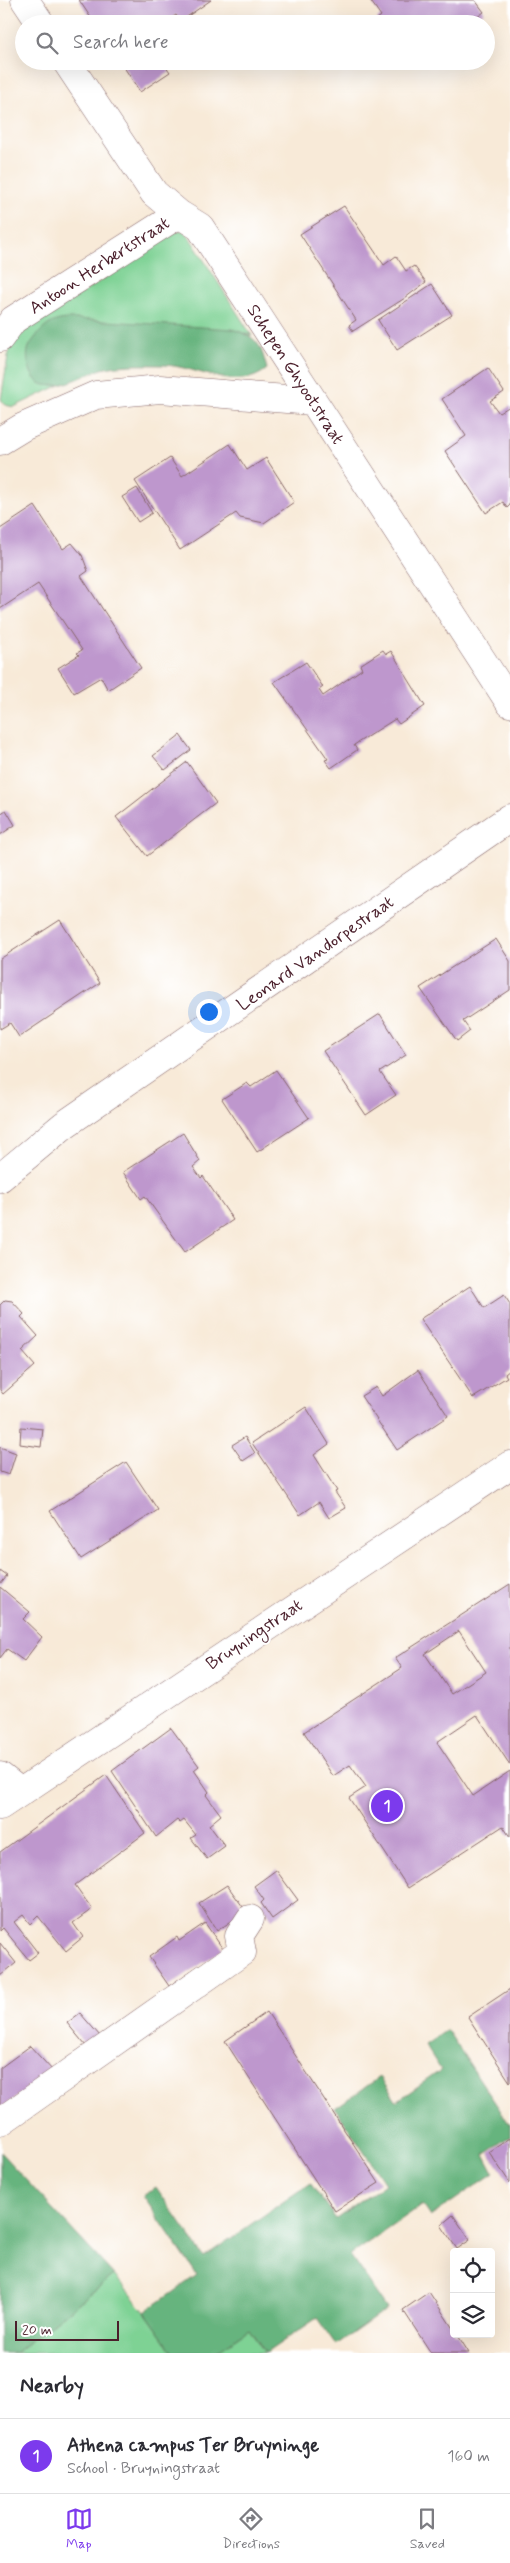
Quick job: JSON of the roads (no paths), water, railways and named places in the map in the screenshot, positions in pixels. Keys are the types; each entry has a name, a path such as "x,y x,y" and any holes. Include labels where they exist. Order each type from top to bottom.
{"street":[{"path":"25,0 35,15"},
{"name":"Schepen Ghyootstraat","path":"72,70 154,193 179,214 200,226 510,703"},
{"name":"Antoon Herbertstraat","path":"0,338 14,320 179,214"},
{"path":"0,440 23,427 96,395 160,390 312,401"},
{"name":"Leonard Vandorpestraat","path":"0,1178 64,1125 510,818"},
{"name":"Bruyningstraat","path":"6,1791 510,1465"},
{"path":"0,2122 242,1952 239,1936 250,1918"}],"place":[{"name":"Athena campus Ter Bruyninge","path":"387,1806"}]}
